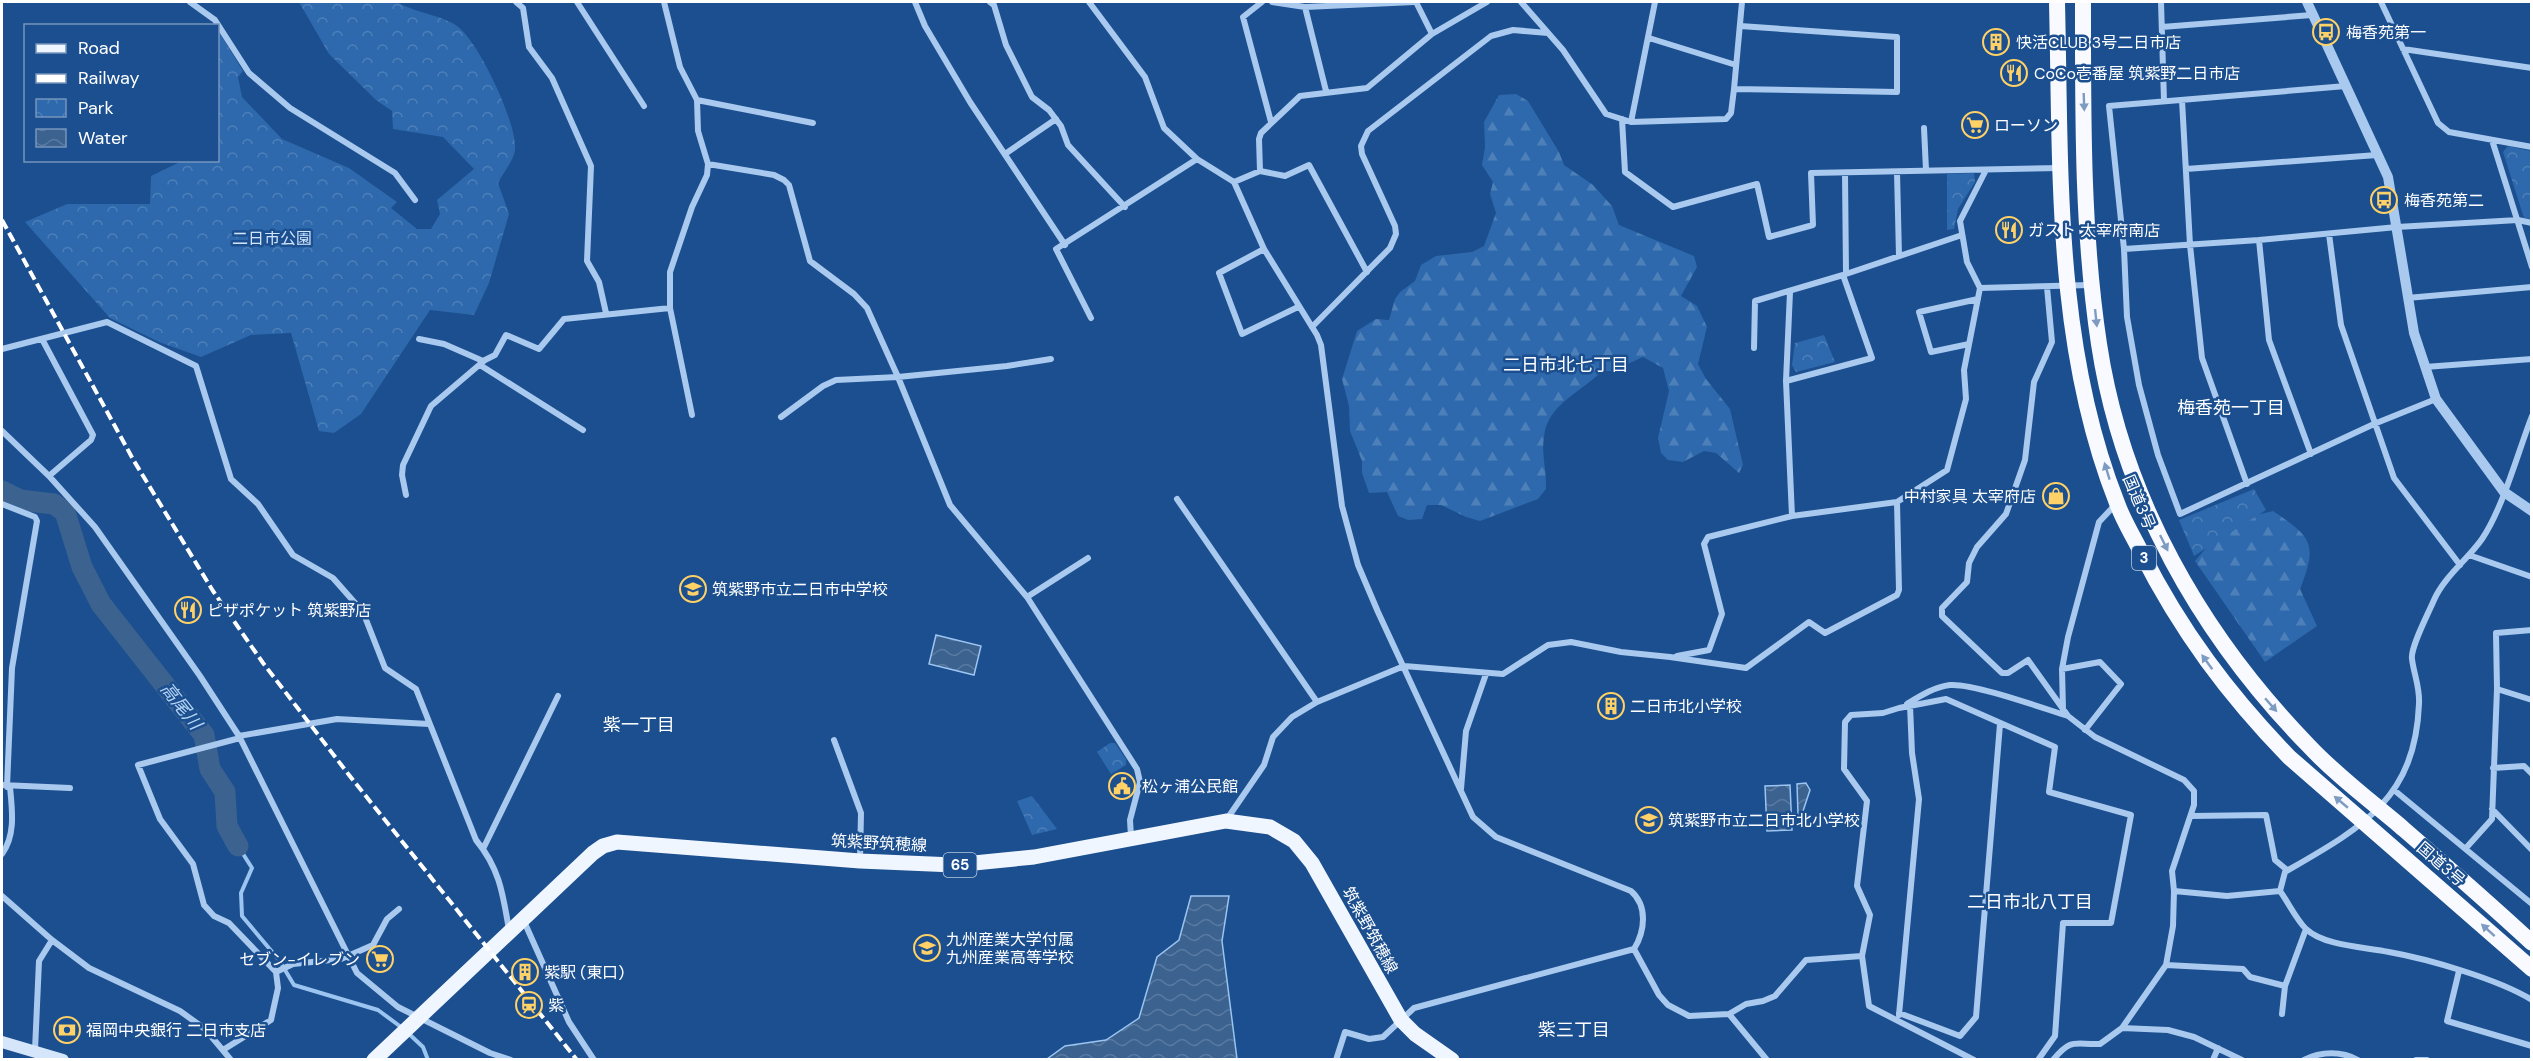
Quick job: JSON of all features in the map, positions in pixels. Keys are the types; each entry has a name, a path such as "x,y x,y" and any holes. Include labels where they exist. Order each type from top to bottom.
{"highway":[{"name":"国道3号","path":"2057,2 2060,168 2068,286 2076,350 2095,433 2117,504 2163,595 2226,689 2289,757 2532,969"},
{"name":"国道3号","path":"2083,2 2086,168 2092,285 2099,346 2117,425 2141,496 2178,572 2212,630 2251,682 2310,747 2476,891 2532,943"}],"main road":[{"name":"筑紫野筑穂線","path":"374,1059 522,917 593,853 603,846 617,842 860,861 954,865 1008,861 1226,821 1270,827 1294,841 1312,863 1401,1020 1415,1034 1452,1059"},
{"path":"2,1042 63,1059"}],"street":[{"path":"190,2 218,24"},
{"path":"516,2 523,8 530,47 552,78 591,166 587,261 599,282 606,313"},
{"path":"577,2 644,106"},
{"path":"664,2 680,67 697,100 698,131 708,164 707,175 692,207 670,272 669,308 692,415"},
{"path":"915,2 931,36 1065,244"},
{"path":"990,2 994,5 1006,45 1032,97 1049,110 1056,119 1068,145 1125,207"},
{"path":"1089,2 1145,77 1161,124 1197,159 1234,182 1264,249 1321,345 1342,506 1358,565 1473,817 1496,837 1631,891 1639,901 1643,916 1642,934 1634,949 1414,1008 1383,1036 1369,1039 1345,1032 1336,1059"},
{"path":"1262,2 1243,17 1271,122"},
{"path":"1272,2 1305,7 1415,2 1432,34"},
{"path":"1260,171 1259,139 1271,122 1300,96 1368,88 1432,34 1486,2"},
{"path":"1521,2 1563,50 1606,114 1631,122 1726,119 1731,112 1742,2"},
{"path":"1631,122 1655,2"},
{"path":"2161,2 2164,101"},
{"path":"2307,2 2390,185 2406,298 2424,367 2436,399 2504,492 2532,511"},
{"path":"2381,2 2438,123 2449,132 2532,147"},
{"path":"1305,7 1326,92"},
{"path":"2162,27 2312,15"},
{"path":"219,26 249,73 290,108 395,172 415,200"},
{"path":"1734,89 1897,92 1897,37 1740,26"},
{"path":"1312,327 1390,248 1396,234 1395,225 1362,154 1361,146 1368,131 1491,36 1513,30 1548,33"},
{"path":"1649,38 1736,65"},
{"path":"2403,49 2532,69"},
{"path":"2346,86 2109,106 2124,249 2127,317 2139,385 2158,455 2180,514 2374,424 2436,399"},
{"path":"697,100 813,123"},
{"path":"2182,100 2190,245 2202,358 2247,484"},
{"path":"1005,154 1056,119"},
{"path":"1622,119 1625,172 1673,207 1757,184 1769,237 1813,225 1811,173 2060,168"},
{"path":"1924,128 1926,170"},
{"path":"2492,140 2532,267"},
{"path":"2186,169 2377,155"},
{"path":"1091,318 1056,249 1197,159"},
{"path":"708,164 774,175 784,180 791,191 810,261 854,294 867,308 950,505 1027,597 1137,769 1140,782 1130,820 1131,837"},
{"path":"1234,182 1260,171 1285,176 1309,165 1367,272"},
{"path":"1670,657 1709,650 1722,618 1704,544 1708,537 1792,516 1896,502 1945,473 1949,467 1966,399 1964,370 1980,288 1967,262 1960,216 1986,170"},
{"path":"1786,381 1872,358 1845,274 1845,172"},
{"path":"1896,172 1899,256"},
{"path":"2124,249 2259,240 2397,226 2518,220 2532,223"},
{"path":"2329,234 2341,326 2394,478 2460,565"},
{"path":"1754,348 1755,301 1790,292 1962,235"},
{"path":"2259,240 2269,340 2311,454"},
{"path":"1264,249 1219,273 1242,334 1298,307"},
{"path":"1980,288 2092,285"},
{"path":"2047,287 2052,342 2034,382 2025,460 2006,514 1977,547 1970,563 1967,582 1942,608 1942,616 2002,673 2008,673 2028,660 2068,716 2085,730 2184,780 2192,787 2195,795 2172,871 2173,926 2166,965 2122,1028 2100,1044 2074,1042 2068,1044 2053,1059"},
{"path":"2406,298 2532,287"},
{"path":"1790,292 1786,381 1792,516"},
{"path":"1969,344 1931,352 1919,312 1978,298"},
{"path":"406,495 402,475 403,465 431,406 481,363 495,355 506,335 539,348 564,319 669,308"},
{"path":"2,349 107,322 196,366 231,479 258,504 293,555 333,578 363,612 385,668 416,689 476,840 501,881 509,930"},
{"path":"42,339 93,435 91,440 49,476"},
{"path":"419,339 444,344 481,363 583,430"},
{"path":"781,417 836,380 898,377 1007,366 1051,359"},
{"path":"2424,367 2532,359"},
{"path":"2280,891 2287,870 2337,842 2365,822 2394,790 2410,761 2418,717 2419,684 2411,657 2435,596 2483,537 2504,492 2532,416"},
{"path":"2,431 49,476 95,527 173,635 239,737 357,973 416,1019 490,1053 511,1059"},
{"path":"1177,499 1317,702"},
{"path":"1226,821 1264,765 1273,736 1292,717 1317,702 1404,666 1486,674 1509,672 1548,645 1558,642 1584,643 1621,652 1746,668 1809,622 1825,633 1896,595 1899,590 1896,502"},
{"path":"2,504 38,521 12,668 6,786 12,822 6,848 2,854"},
{"path":"2063,709 2062,669 2068,637 2099,522 2117,504"},
{"path":"2469,555 2532,577"},
{"path":"1027,597 1088,558"},
{"path":"2466,848 2491,822 2497,689 2496,633 2532,630"},
{"path":"2062,669 2100,662 2121,684 2085,730"},
{"path":"1460,791 1466,730 1486,674"},
{"path":"1899,708 1936,688 1952,685 1974,688 2068,716"},
{"path":"2497,689 2532,700"},
{"path":"483,849 558,696"},
{"path":"1974,1059 1869,1006 1862,956 1870,915 1857,886 1867,801 1844,769 1845,722 1851,715 1883,713 1910,705 1946,699 2055,747 2049,792 2131,815 2110,923 2063,923 2055,1036 2038,1059"},
{"path":"1898,1021 1919,799 1912,753 1910,705"},
{"path":"223,1050 272,1020 278,988 278,971 229,923 214,916 204,905 193,864 160,819 138,765 239,737 338,719 429,723"},
{"path":"1899,1013 1960,1036 1976,1017 2000,724"},
{"path":"834,740 861,813 860,861"},
{"path":"2493,768 2524,766 2532,774"},
{"path":"6,786 70,788"},
{"path":"2394,790 2532,904"},
{"path":"2492,809 2532,850"},
{"path":"2190,816 2266,815 2275,860 2287,870"},
{"path":"2174,891 2227,896 2280,891"},
{"path":"2280,891 2306,929 2320,938 2390,952 2459,971 2510,989 2532,1000"},
{"path":"2,896 52,940 102,975 180,1011 205,1029 231,1059"},
{"path":"278,971 291,965 341,960 373,945 387,919 399,909"},
{"path":"522,917 569,1022 594,1059"},
{"path":"2282,1014 2285,986 2306,929"},
{"path":"34,1050 39,961 52,940"},
{"path":"1634,949 1659,995 1668,1005 1689,1016 1729,1014 1746,1004 1763,1001 1780,993 1806,960 1862,956"},
{"path":"2166,965 2243,969 2250,977 2285,986"},
{"path":"2459,971 2447,1021 2532,1046"},
{"path":"1729,1014 1767,1059"},
{"path":"2122,1028 2168,1030 2194,1037 2242,1059"},
{"path":"2213,1059 2218,1048"},
{"path":"2304,1059 2339,1053 2358,1059"},
{"path":"2416,1059 2427,1059"}],"green space":[{"name":"二日市公園","path":"299,2 397,2 451,22 466,34 495,84 510,122 515,150 498,183 509,214 489,283 474,315 430,310 361,414 334,433 319,431 291,333 251,335 201,357 159,342 110,318 25,222 67,204 150,204 151,176 180,162 219,162 219,32 243,71 238,77 242,97 282,139 349,168 397,202 391,208 417,229 431,229 440,214 437,200 474,169 443,137 393,129 392,111 376,100 329,54"},
{"path":"1516,94 1528,101 1559,152 1564,165 1593,185 1612,206 1619,225 1694,256 1697,267 1681,296 1697,306 1707,327 1698,364 1706,379 1730,409 1743,465 1739,473 1716,453 1704,451 1683,462 1668,460 1661,453 1658,438 1669,391 1663,368 1643,357 1612,371 1602,371 1558,407 1547,426 1543,443 1546,489 1538,499 1480,521 1441,505 1427,505 1422,519 1408,520 1398,516 1387,492 1369,493 1362,473 1362,461 1350,431 1349,406 1342,379 1357,331 1376,319 1389,320 1395,299 1400,292 1415,281 1421,265 1436,256 1472,252 1484,246 1496,213 1490,194 1493,182 1482,165 1485,147 1484,122 1499,95"},
{"path":"2508,146 2531,151 2531,219 2524,218 2503,152"},
{"path":"1974,173 1975,182 1958,209 1954,229 1947,230 1947,174"},
{"path":"1824,335 1835,362 1796,372 1792,365 1795,343"},
{"path":"2254,489 2266,510 2194,556 2179,520"},
{"path":"2273,511 2296,528 2308,543 2309,561 2300,589 2317,626 2265,662 2195,561 2228,522"},
{"path":"1110,743 1115,743 1126,759 1126,765 1111,774 1097,752"},
{"path":"1032,796 1057,829 1032,835 1017,801"}],"water":[{"path":"936,635 981,646 974,675 929,664"},
{"path":"1806,783 1810,790 1802,814 1798,814 1797,784"},
{"path":"1790,785 1792,830 1767,831 1765,786"},
{"path":"1191,896 1229,896 1222,941 1237,1059 1047,1059 1065,1046 1106,1040 1139,1018 1157,957 1179,940"}],"waterway":[{"name":"高尾川","path":"2,491 20,500 54,504 65,512 82,567 101,604 204,735 210,769 225,792 227,826 238,846"},
{"name":"高尾川","path":"238,846 252,868 241,893 242,916 279,960 294,985 378,1010 401,1027"},
{"name":"高尾川","path":"407,1032 423,1047 428,1060"}],"railway":[{"path":"2,220 134,461 213,591 263,663 349,775 577,1060"}],"place":[{"name":"梅香苑第一","path":"2326,32"},
{"name":"快活CLUB 3号二日市店","path":"1996,42"},
{"name":"CoCo壱番屋 筑紫野二日市店","path":"2014,73"},
{"name":"ローソン","path":"1975,125"},
{"name":"梅香苑第二","path":"2384,200"},
{"name":"ガスト 太宰府南店","path":"2009,230"},
{"name":"中村家具 太宰府店","path":"2056,496"},
{"name":"筑紫野市立二日市中学校","path":"693,589"},
{"name":"ピザポケット 筑紫野店","path":"188,610"},
{"name":"二日市北小学校","path":"1611,706"},
{"name":"松ヶ浦公民館","path":"1122,786"},
{"name":"筑紫野市立二日市北小学校","path":"1649,820"},
{"name":"九州産業大学付属 九州産業高等学校","path":"927,948"},
{"name":"セブン-イレブン","path":"380,959"},
{"name":"紫駅 (東口)","path":"525,972"},
{"name":"紫","path":"529,1005"},
{"name":"福岡中央銀行 二日市支店","path":"67,1030"}],"district":[{"name":"二日市北七丁目","path":"1566,365"},
{"name":"梅香苑一丁目","path":"2231,408"},
{"name":"紫一丁目","path":"639,725"},
{"name":"二日市北八丁目","path":"2030,902"},
{"name":"紫三丁目","path":"1574,1030"}]}
